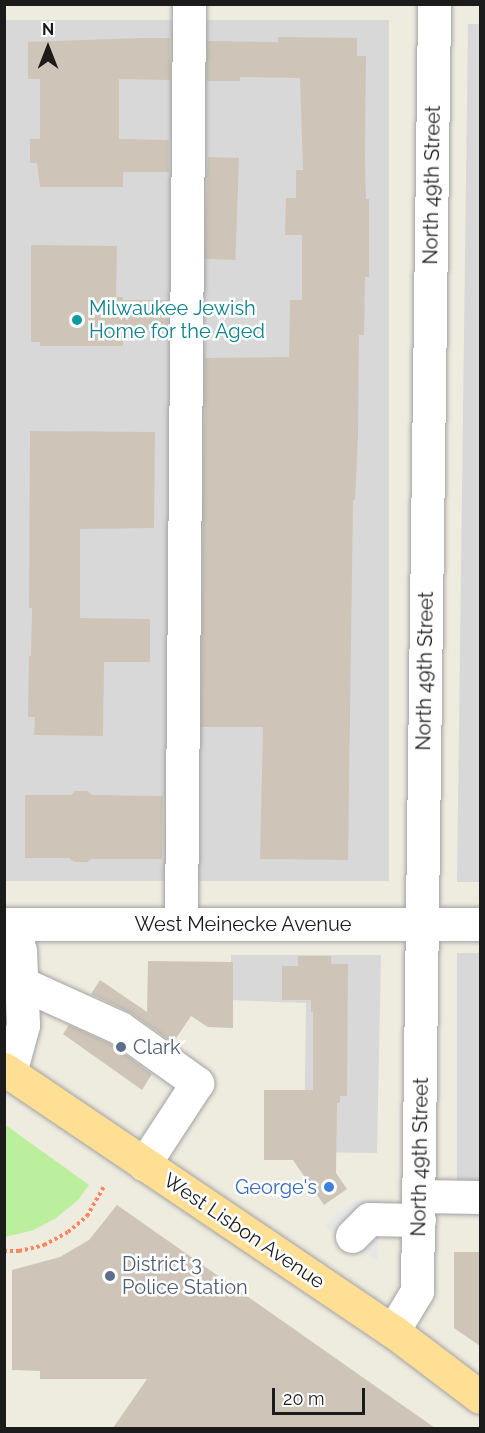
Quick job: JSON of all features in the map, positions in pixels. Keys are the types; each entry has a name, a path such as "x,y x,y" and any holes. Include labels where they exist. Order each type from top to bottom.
{"main road":[{"name":"West Lisbon Avenue","path":"7,1071 393,1331 480,1396"}],"street":[{"path":"181,923 189,4"},
{"name":"North 49th Street","path":"393,1331 417,1291 434,4"},
{"path":"7,1071 23,1025 20,951 9,924"},
{"name":"West Meinecke Avenue","path":"9,924 480,924"},
{"path":"21,984 120,1028 197,1083 144,1164"},
{"path":"352,1236 369,1219 480,1197"}],"path":[{"path":"4,1251 19,1251 44,1245 68,1232 87,1216 104,1186"}],"shaded area":[{"path":"5,20 389,20 389,881 5,881"},
{"path":"468,24 480,24 480,882 457,882"},
{"path":"457,953 480,953 480,1197 457,1197"},
{"path":"231,955 381,955 377,1153 304,1152 306,1003 231,1000"},
{"path":"356,1200 379,1201 378,1261 325,1227 337,1214"}],"green space":[{"path":"7,1126 89,1185 78,1200 56,1218 34,1230 5,1237 4,1128"}],"building":[{"path":"278,37 357,38 357,56 366,56 365,157 366,199 369,199 369,277 365,277 364,335 359,335 358,438 355,500 353,500 348,860 260,859 263,727 201,727 205,358 289,357 290,300 302,300 302,235 285,235 286,198 296,198 296,170 303,170 300,78 240,77 240,81 207,81 207,41 278,42"},
{"path":"170,38 170,80 119,79 119,139 169,140 169,172 123,172 123,187 40,187 37,163 30,163 30,139 40,139 40,79 28,79 28,42"},
{"path":"208,157 239,158 235,260 204,259"},
{"path":"31,245 117,246 116,297 123,297 123,300 168,300 167,330 123,330 123,346 40,346 40,342 31,342"},
{"path":"30,431 155,432 154,528 80,529 80,618 150,619 150,662 104,662 103,736 34,735 35,717 28,717 32,608 29,608"},
{"path":"75,791 87,791 92,795 163,796 162,859 91,859 87,862 74,862 69,858 25,858 25,795 71,795"},
{"path":"298,956 331,956 331,964 348,964 347,1096 340,1096 340,1103 337,1103 336,1173 347,1189 324,1205 293,1160 264,1160 264,1090 313,1090 311,1000 282,1000 282,966 298,966"},
{"path":"148,961 233,962 233,1028 208,1027 191,1016 173,1043 131,1013 91,994 100,980 147,1012"},
{"path":"69,1025 111,1044 152,1074 142,1090 63,1034"},
{"path":"117,1205 435,1428 113,1428 147,1379 40,1379 40,1371 12,1370 12,1270 60,1257 89,1240"},
{"path":"454,1252 480,1252 480,1346 454,1328"}],"place":[{"name":"Milwaukee Jewish Home for the Aged","path":"77,320"},
{"name":"Clark","path":"121,1047"},
{"name":"George's","path":"329,1187"},
{"name":"District 3 Police Station","path":"110,1276"}]}
